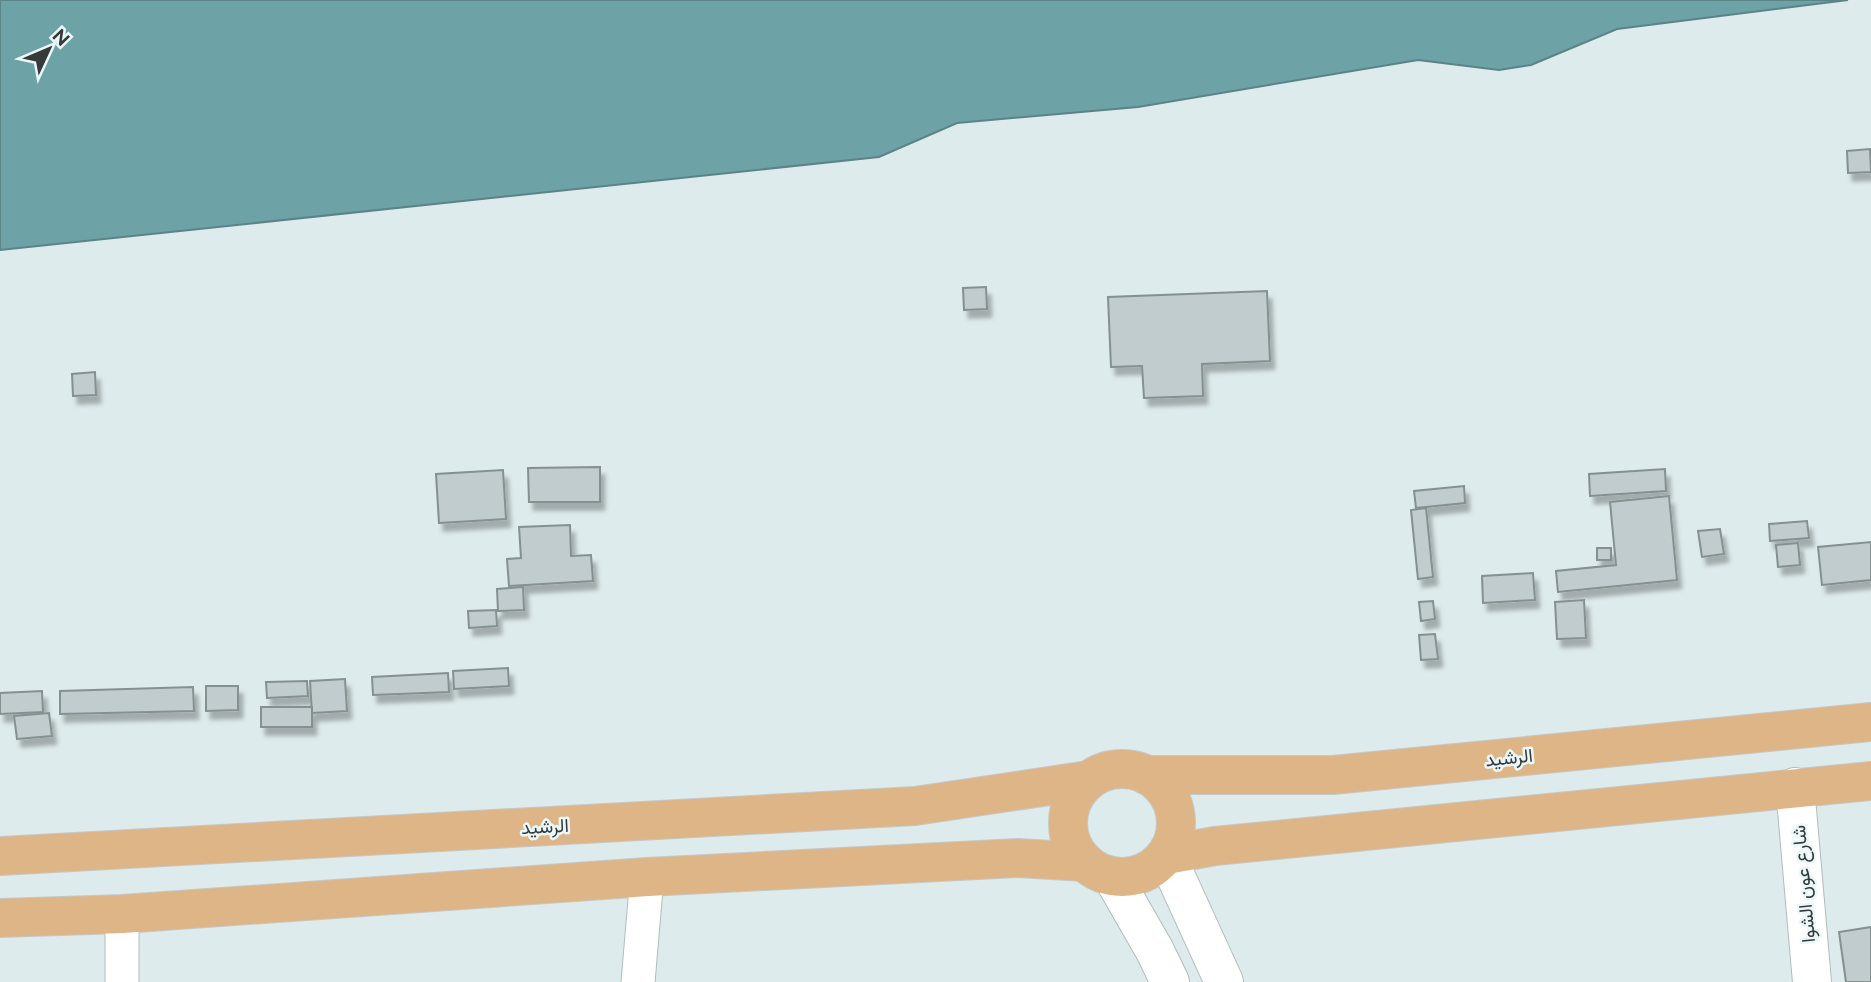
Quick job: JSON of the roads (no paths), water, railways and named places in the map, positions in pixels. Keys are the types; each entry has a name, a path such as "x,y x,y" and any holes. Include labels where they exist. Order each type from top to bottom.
{"main road":[{"name":"الرشيد","path":"1147,775 1333,775 1871,722"},
{"path":"0,918 122,914 647,877 1018,858 1098,869 1127,877 1155,866 1166,855 1173,841 1175,811 1169,796 1147,775 1133,770 1117,769 1089,780 1078,791 1068,820 1070,835 1075,849 1098,869 1155,951 1170,982"},
{"name":"الرشيد","path":"0,856 915,806 1089,780"},
{"path":"1166,855 1214,846 1871,780"},
{"name":"شارع عون الشوا","path":"1795,787 1812,982"},
{"path":"1166,855 1224,982"}],"street":[{"path":"638,982 647,877"},
{"path":"122,914 122,982"}],"water":[{"path":"0,0 1848,0 1617,29 1531,65 1499,70 1418,60 1138,107 957,123 879,157 0,250"}]}
